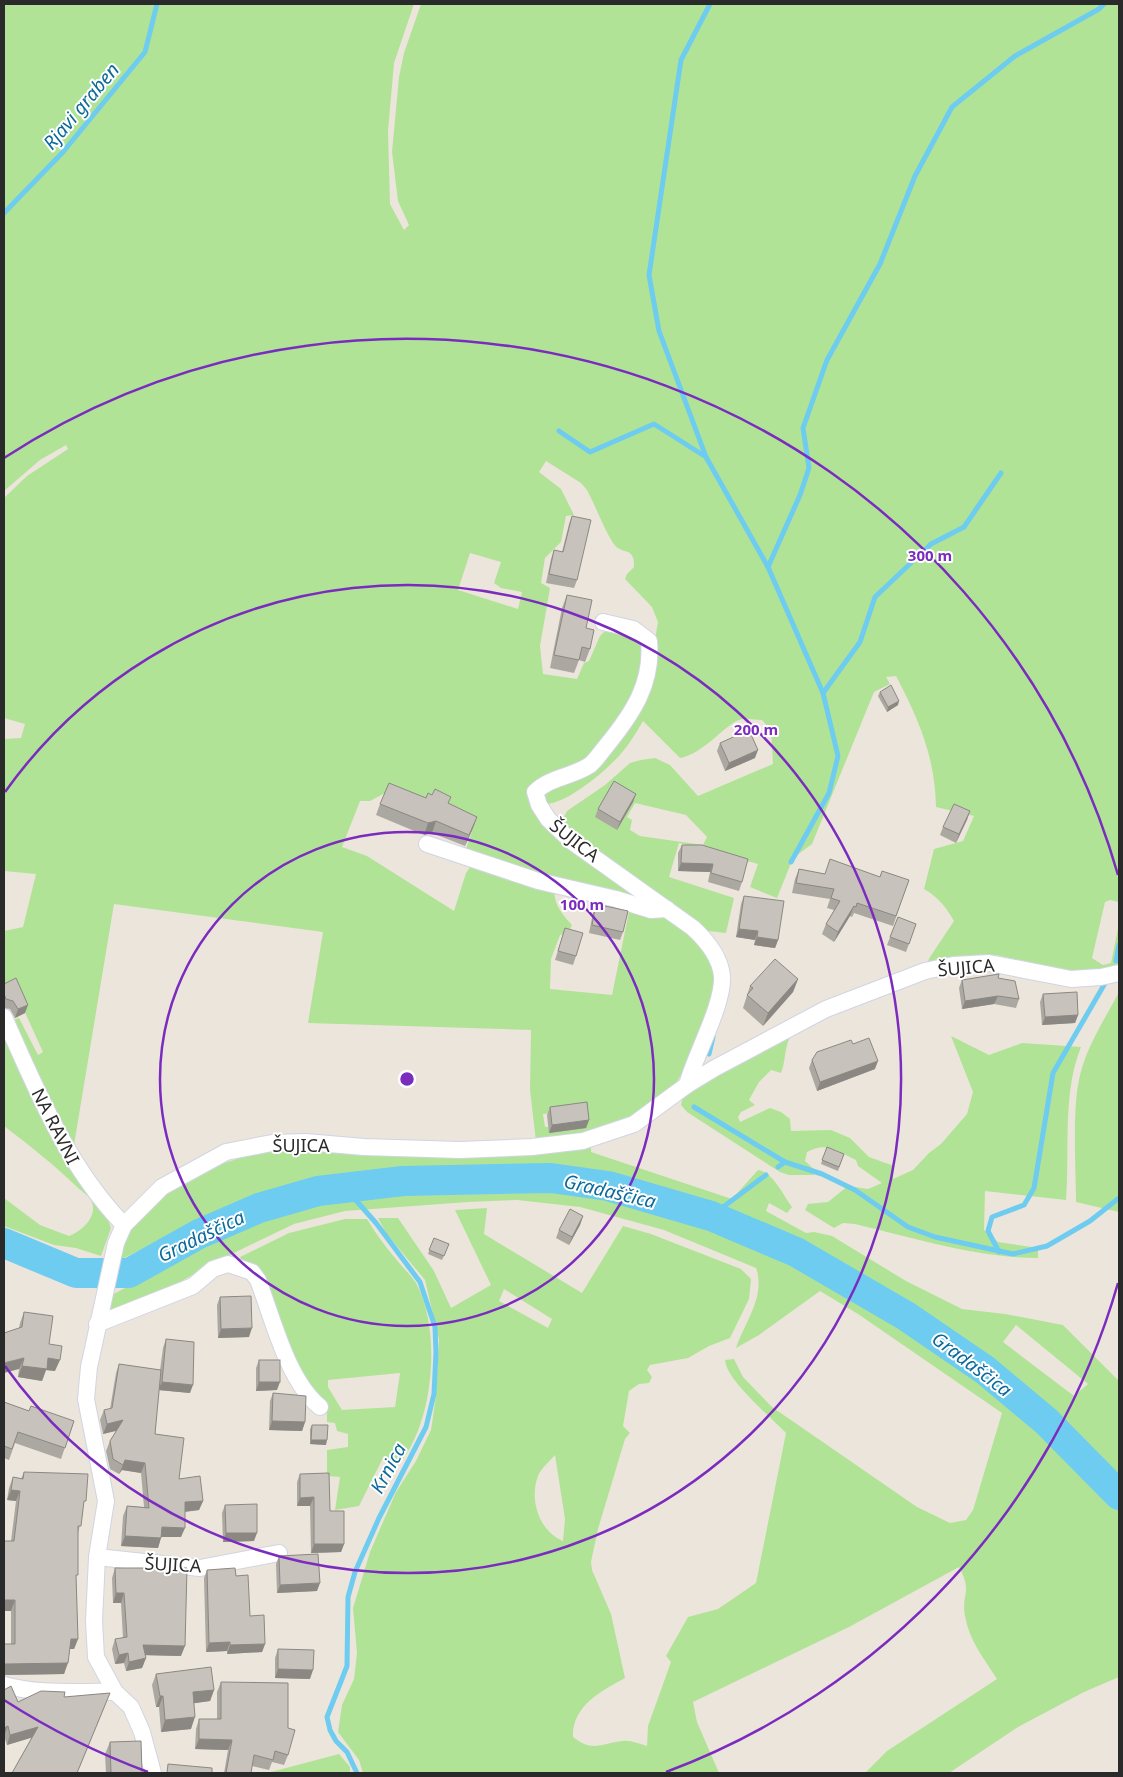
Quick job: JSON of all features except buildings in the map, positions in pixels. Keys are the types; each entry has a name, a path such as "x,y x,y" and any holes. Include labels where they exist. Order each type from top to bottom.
{"street":[{"name":"ŠUJICA","path":"602,622 633,629 649,641 651,661 643,690 631,711 591,764 571,775 543,784 535,792 538,805 548,819 571,841 667,909 704,938 717,956 722,976 716,1007 692,1065 687,1085"},
{"path":"427,844 538,881 616,899 651,910 667,909"},
{"name":"ŠUJICA","path":"97,1324 116,1242 124,1225 162,1187 226,1152 272,1143 306,1142 381,1148 460,1150 532,1147 583,1141 634,1124 687,1085 767,1039 826,1009 925,971 953,964 989,963 1071,979 1101,977 1119,973"},
{"name":"NA RAVNI","path":"4,1017 45,1110 79,1171 107,1208 124,1225"},
{"path":"153,1773 142,1732 131,1707 115,1692 96,1657 94,1622 97,1558 106,1500 86,1399 89,1367 97,1324 193,1286 213,1269 228,1264 242,1267 252,1272 258,1280 294,1372 309,1398 320,1407"},
{"name":"ŠUJICA","path":"97,1558 200,1568 279,1553"},
{"path":"4,1685 15,1688 60,1691 115,1692"}],"green space":[{"path":"4,4 414,4 394,63 388,131 390,204 404,230 409,225 398,201 392,152 399,77 404,53 421,4 1119,4 1119,902 1110,900 1105,902 1092,958 1103,965 1111,963 1119,924 1119,963 1117,967 1089,972 1075,972 996,955 975,956 930,966 928,961 930,957 954,921 941,903 924,889 934,849 963,841 974,816 936,807 933,772 929,755 912,708 896,676 886,677 890,684 874,692 812,844 793,858 777,898 750,887 758,864 679,843 669,877 734,898 726,933 700,930 570,832 563,819 567,811 605,785 630,763 655,758 670,765 698,796 773,764 771,730 762,720 742,719 729,726 698,751 680,758 643,721 622,752 595,778 564,799 545,804 541,791 582,775 603,760 621,737 649,693 656,657 655,639 658,622 652,607 625,579 634,567 634,560 630,553 616,547 613,543 587,490 581,483 546,461 539,472 561,489 574,515 566,516 561,542 545,558 541,583 550,588 540,646 543,674 577,679 584,663 589,661 600,636 605,631 626,634 638,641 644,653 643,666 631,697 592,756 570,770 536,781 528,792 529,800 535,813 546,827 578,853 644,895 652,903 651,907 617,896 542,878 465,852 475,822 428,796 420,806 389,791 370,801 360,801 342,847 367,856 454,911 466,873 473,863 554,891 560,910 572,925 568,933 560,935 551,959 550,989 612,995 630,907 661,914 691,931 713,960 718,976 714,999 689,1061 675,1085 648,1109 613,1126 590,1133 536,1141 530,1090 531,1030 308,1023 323,932 114,904 73,1151 50,1110 11,1021 19,1018 38,1055 43,1052 12,984 4,988 4,931 23,927 36,874 4,871 4,739 21,738 25,724 4,718 4,498 27,476 68,449 66,445 40,460 4,491","holes":["470,553 501,562 494,583 501,588 522,592 518,609 458,590","635,803 686,815 707,837 703,845 640,836 630,830 632,820 627,817","582,1110 584,1124 545,1127 543,1114"]},
{"path":"1119,992 1119,1212 1076,1202 1075,1115 1076,1098 1085,1058"},
{"path":"4,1028 107,1217 111,1228 101,1256 76,1248 54,1245 4,1226 4,1198 40,1225 69,1236 79,1231 88,1222 93,1212 93,1206 86,1194 4,1126"},
{"path":"951,1036 989,1055 1022,1043 1081,1047 1075,1065 1069,1103 1066,1200 985,1191 984,1230 998,1242 1038,1248 1038,1258 992,1255 969,1251 855,1224 843,1223 834,1228 805,1210 808,1204 828,1202 848,1186 868,1189 882,1183 858,1166 856,1160 832,1148 821,1147 807,1152 805,1161 816,1171 814,1175 789,1175 780,1172 687,1112 681,1105 683,1097 694,1088 790,1037 781,1073 771,1070 759,1082 749,1100 755,1105 741,1112 738,1117 740,1122 770,1108 781,1112 790,1119 791,1131 831,1130 850,1138 869,1157 894,1166 893,1179 913,1170 929,1153 941,1144 967,1114 973,1092"},
{"path":"591,1147 591,1152 732,1199 758,1170 773,1179 792,1207 787,1213 769,1203 766,1211 806,1233 814,1232 832,1236 906,1281 962,1309 1005,1314 1063,1325 1119,1381 1119,1481 1062,1422 988,1357 882,1286 768,1228 623,1180 569,1168 354,1173 290,1187 215,1212 120,1260 127,1232 164,1194 206,1169 258,1152 310,1148 366,1156 484,1155","holes":["1016,1325 1088,1384 1074,1396 1003,1342"]},
{"path":"465,1187 561,1187 640,1202 698,1226 793,1260 874,1305 975,1373 1048,1433 1119,1504 1119,1677 1084,1692 1018,1727 949,1773 865,1773 887,1751 997,1679 978,1649 967,1625 964,1608 966,1588 959,1567 849,1627 693,1702 697,1722 719,1773 363,1773 359,1760 338,1732 342,1705 354,1679 357,1653 353,1608 370,1552 396,1492 416,1461 431,1430 436,1396 439,1340 425,1280 386,1233 378,1218 398,1218 434,1271 451,1308 491,1285 455,1210 487,1208 484,1234 582,1293 623,1226 651,1234 741,1269 751,1279 749,1299 730,1338 709,1346 688,1358 650,1365 647,1370 652,1377 649,1383 639,1384 629,1391 623,1426 630,1433 625,1439 598,1529 591,1562 592,1570 611,1614 625,1678 598,1694 583,1708 577,1717 573,1737 586,1745 597,1746 626,1741 647,1746 648,1726 671,1662 666,1656 688,1617 718,1609 756,1583 786,1433 741,1388 727,1368 725,1360 734,1359 743,1377 772,1407 917,1507 950,1523 966,1520 973,1510 1002,1413 858,1314 820,1291 759,1335 736,1348 756,1299 758,1278 756,1268 664,1230 580,1207 517,1200 345,1211 294,1224 211,1264 170,1288 106,1313 110,1296 244,1224 315,1198 344,1201 374,1197 393,1191","holes":["504,1289 552,1319 548,1328 499,1301","555,1455 565,1519 563,1541 548,1530 542,1522 538,1514 535,1495 539,1473"]},
{"path":"345,1219 367,1219 384,1245 414,1280 424,1303 429,1326 431,1351 430,1377 420,1426 410,1448 398,1465 384,1456 359,1506 335,1510 340,1477 327,1476 327,1450 348,1447 348,1434 337,1431 335,1423 327,1422 327,1404 309,1393 240,1257 289,1233","holes":["400,1373 395,1407 342,1410 328,1387 328,1380"]},
{"path":"339,1754 350,1767 350,1773 267,1773"}],"waterway":[{"name":"Rjavi graben","path":"4,213 63,152 145,52 157,4"},
{"path":"710,4 681,60 649,275 659,331 706,457 768,567 823,693 838,756 829,793 791,862"},
{"path":"768,567 800,495 809,468 803,428 827,360 880,264 915,176 952,107 1015,56 1099,9 1104,4"},
{"path":"559,431 590,452 654,424 706,457"},
{"path":"823,693 860,642 875,597 931,544 964,527 1001,473"},
{"path":"1116,961 1119,945"},
{"path":"999,1252 988,1231 992,1217 1024,1205 1034,1188 1053,1073 1104,985"},
{"path":"709,1054 713,1037"},
{"path":"694,1107 785,1162"},
{"path":"778,1167 785,1162 822,1174 855,1190 908,1227 935,1237 1013,1254 1047,1246 1090,1221 1119,1198"},
{"path":"711,1216 766,1175"},
{"name":"Gradaščica","path":"4,1243 76,1273 129,1273 199,1234 259,1208 318,1191 403,1181 551,1178 608,1186 711,1216 796,1252 906,1316 985,1370 1046,1421 1119,1495"},
{"name":"Krnica","path":"345,1188 376,1223 420,1282 435,1327 436,1352 434,1394 426,1427 379,1518 355,1572 348,1597 347,1666 327,1717 330,1730 336,1741 347,1752 357,1773"}]}
